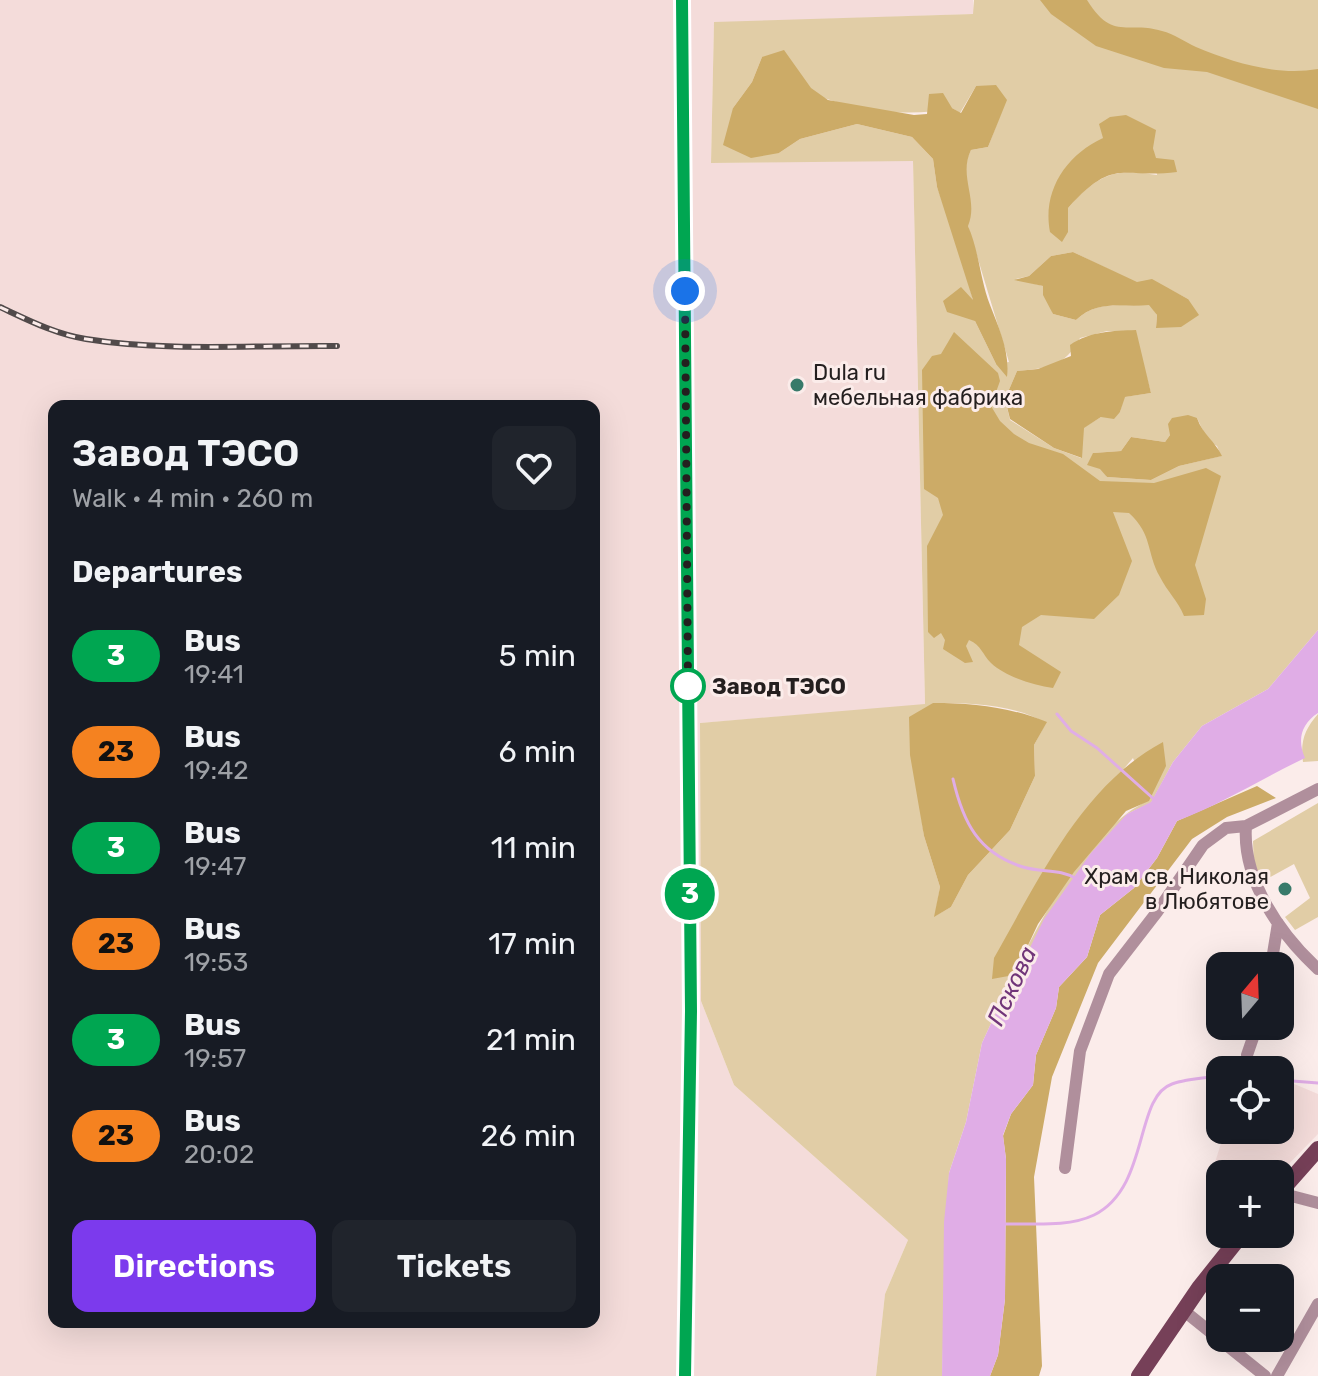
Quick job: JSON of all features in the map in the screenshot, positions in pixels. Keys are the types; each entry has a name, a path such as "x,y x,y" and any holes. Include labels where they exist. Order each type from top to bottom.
{"main road":[{"path":"1294,1177 1318,1149"},
{"path":"1139,1376 1183,1310 1231,1248"}],"street":[{"path":"682,0 691,996 685,1376"},
{"path":"1065,1168 1080,1051 1109,974 1203,845 1226,828 1246,826 1318,789"},
{"path":"1246,826 1249,865 1278,923 1318,969"},
{"path":"1273,952 1278,923"},
{"path":"1247,1055 1252,1040"},
{"path":"1294,1197 1318,1203"},
{"path":"1277,1376 1318,1304"},
{"path":"1183,1310 1265,1376"}],"shaded area":[{"path":"0,0 973,0 974,14 714,23 711,163 913,160 925,705 700,723 701,1001 734,1085 908,1240 885,1294 876,1376 0,1376"},
{"path":"974,0 1318,0 1318,630 1268,689 1202,726 1173,762 1151,803 1127,814 1020,968 1014,991 1000,1004 982,1043 966,1122 949,1173 942,1376 876,1376 885,1294 908,1240 734,1085 701,1001 700,723 925,704 913,161 711,163 714,22 973,14","holes":["762,57 812,92 859,108 907,113 952,108 960,113 976,86 1006,100 988,147 971,150 964,164 968,226 1009,362 996,364 975,321 974,303 937,187 933,159 912,137 857,124 800,139 779,153 733,108 752,82","1103,138 1153,148 1157,175 1129,172 1107,176 1088,188 1068,208","1073,252 1137,283 1171,290 1188,299 1156,327 1157,315 1150,304 1101,307 1084,313 1076,320 1053,314 1043,286 1016,279 1029,276 1051,256","1120,331 1139,349 1151,393 1124,397 1120,412 1101,417 1083,428 1081,458 1054,448 1010,420 1005,399 1017,371 1054,364 1074,348 1080,338","1197,418 1208,441 1217,446 1221,456 1179,466 1151,480 1107,477 1093,453 1121,451 1131,437 1165,442 1170,435","933,703 1006,708 1046,723 1034,745 1035,776 1010,830 968,875 951,907 935,916 940,887 924,836 919,799","1133,758 1149,800 1127,813 1087,852 1038,926 1014,975 1013,925 1065,838"]},
{"path":"1040,0 1087,0 1096,13 1113,25 1162,31 1240,63 1287,71 1318,69 1318,109 1207,72 1164,68 1096,46 1051,14"},
{"path":"784,50 811,88 828,100 914,115 927,114 929,94 943,93 952,108 961,113 976,86 996,85 1007,100 988,147 971,150 967,169 971,207 968,226 1003,340 1007,377 996,364 975,321 947,312 943,301 961,287 973,300 937,187 933,159 912,137 857,124 800,139 779,153 751,158 723,145 733,108 752,82 762,57"},
{"path":"1126,115 1156,130 1153,148 1156,158 1174,160 1177,172 1119,173 1097,181 1068,208 1068,232 1062,242 1050,232 1048,217 1053,189 1068,164 1103,138 1099,124 1110,117"},
{"path":"1073,252 1137,282 1152,279 1188,299 1199,315 1181,327 1156,328 1157,315 1149,305 1110,306 1093,309 1076,320 1053,314 1043,295 1043,286 1014,280 1029,276 1051,256"},
{"path":"1136,330 1151,393 1125,397 1114,419 1101,417 1084,428 1082,458 1054,448 1010,419 1005,399 1017,371 1038,369 1071,356 1070,345 1086,337"},
{"path":"954,332 998,373 1000,381 991,406 1000,421 1029,443 1063,454 1100,481 1154,483 1206,468 1221,476 1195,565 1206,599 1204,615 1184,616 1156,568 1146,536 1137,521 1129,513 1113,512 1132,561 1119,595 1094,619 1041,615 1022,627 1019,645 1061,672 1053,688 1004,672 969,640 966,646 973,662 965,663 943,649 945,640 941,633 934,638 928,632 927,546 943,515 938,498 924,489 922,370 932,356 941,354"},
{"path":"1188,415 1197,418 1222,456 1179,466 1151,480 1107,477 1100,469 1087,465 1093,453 1121,451 1131,437 1165,442 1170,435 1168,424 1172,418"},
{"path":"1318,630 1318,713 1302,733 1301,745 1305,758 1177,821 1157,858 1134,888 1100,915 1087,957 1059,987 1056,1008 1036,1055 1033,1085 1011,1114 1003,1135 1006,1159 1005,1299 998,1355 990,1376 942,1376 944,1222 949,1173 966,1122 982,1043 1000,1004 1014,991 1020,968 1044,919 1091,853 1127,814 1151,802 1173,762 1202,726 1268,689"},
{"path":"933,703 991,707 1047,722 1034,745 1035,776 1010,830 968,875 951,907 934,917 940,887 924,836 910,755 909,717"},
{"path":"1318,714 1318,761 1303,762 1304,736"},
{"path":"1163,742 1166,766 1149,801 1126,811 1074,872 1038,924 1014,975 992,979 994,958 1065,837 1109,783 1134,760"},
{"path":"1257,786 1276,798 1227,817 1192,839 1098,963 1052,1077 1034,1177 1042,1366 1039,1376 990,1376 998,1355 1005,1299 1006,1159 1003,1136 1011,1114 1033,1085 1036,1055 1056,1008 1059,987 1087,957 1100,915 1134,888 1157,858 1177,821"},
{"path":"1318,803 1318,917 1295,930 1285,917 1310,898 1294,864 1263,881 1254,867 1253,841"},
{"path":"1294,1084 1318,1094 1318,1134 1293,1160 1216,1160 1221,1144 1294,1144"}],"waterway":[{"path":"1057,714 1071,731 1097,748 1156,801"},
{"path":"953,779 968,822 994,853 1023,867 1064,873 1077,879"},
{"path":"1002,1224 1061,1223 1094,1215 1112,1202 1124,1185 1145,1124 1160,1092 1177,1082 1206,1078"},
{"path":"1294,1081 1318,1083"}],"railway":[{"path":"0,307 63,334 117,343 179,347 337,346"}],"bus line":[{"name":"3","path":"682,0 691,1011 685,1376"}],"place":[{"name":"Dula ru мебельная фабрика","path":"797,385"},
{"name":"Завод ТЭСО","path":"688,686"},
{"name":"Храм св. Николая в Любятове","path":"1285,889"}],"route":[{"path":"685,291 688,686"}],"water label":[{"name":"Пскова","path":"1012,986"}]}
